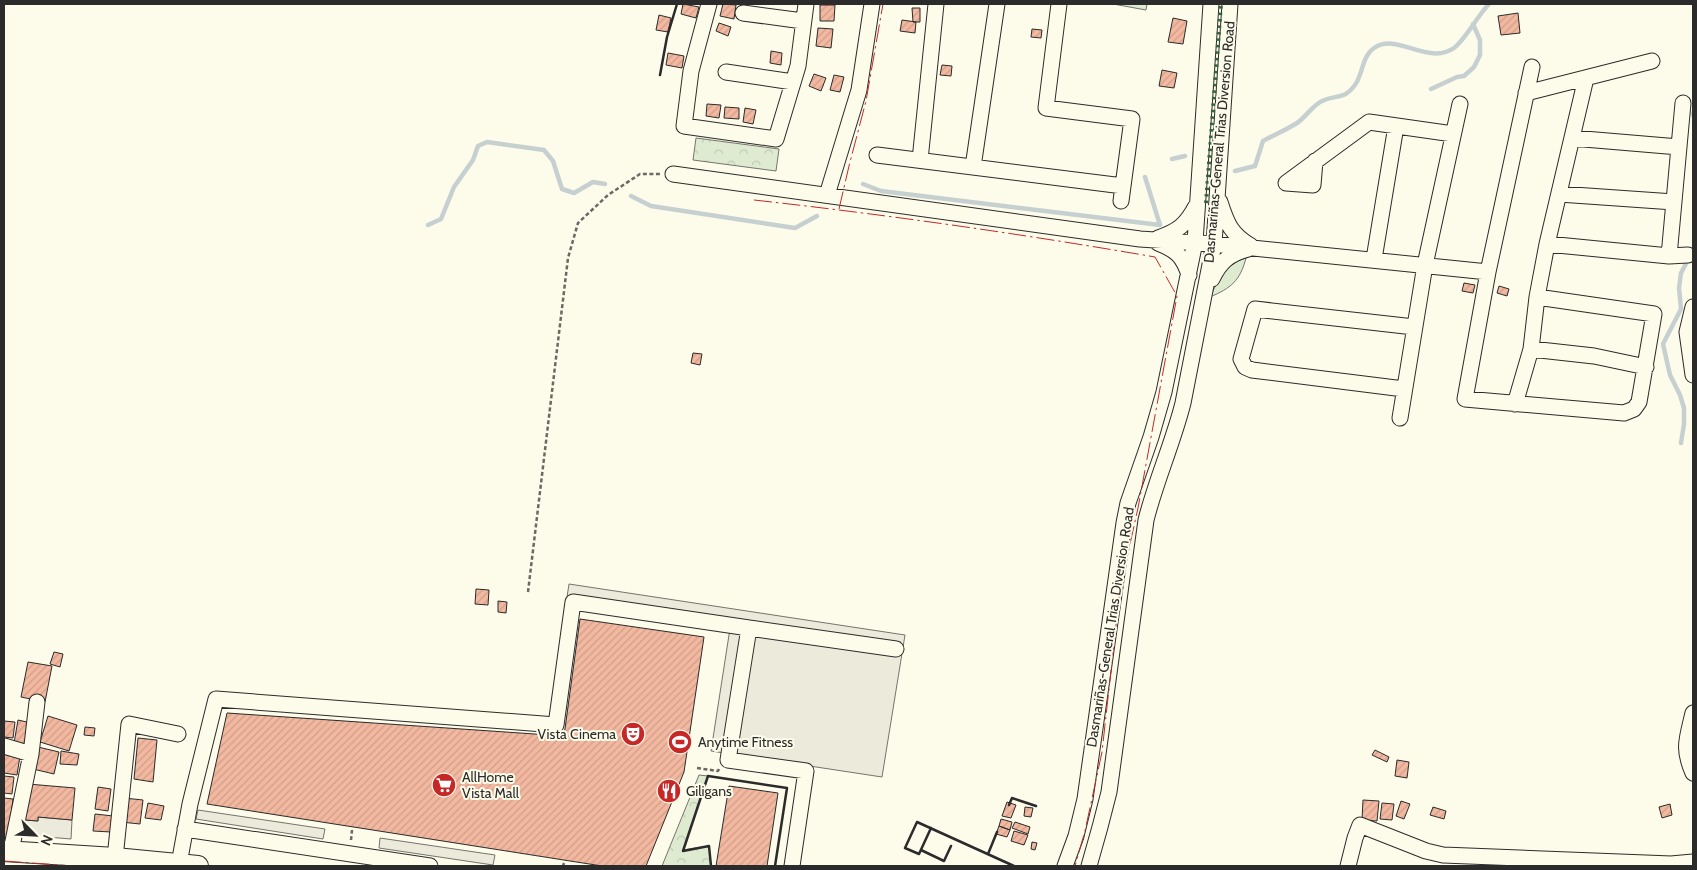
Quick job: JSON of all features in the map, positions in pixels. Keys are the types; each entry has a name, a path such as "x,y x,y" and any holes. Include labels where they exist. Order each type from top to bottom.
{"main road":[{"path":"7,851 189,865"}],"street":[{"path":"708,4 691,71 684,126 776,139 798,66 806,4"},
{"path":"827,195 859,90 872,4"},
{"path":"920,160 936,4"},
{"path":"973,167 997,4"},
{"path":"1059,4 1046,108 1132,119 1121,201"},
{"name":"Dasmariñas-General Trias Diversion Road","path":"1065,866 1076,836 1085,799 1128,503 1151,437 1164,392 1195,242 1211,4"},
{"name":"Dasmariñas-General Trias Diversion Road","path":"1088,866 1109,792 1146,520 1178,423 1214,244 1230,4"},
{"path":"742,14 803,21"},
{"path":"1526,93 1652,61"},
{"path":"1532,67 1488,272 1465,400 1624,413 1634,409 1639,402 1654,314 1537,297"},
{"path":"726,72 794,82"},
{"path":"1515,404 1531,349 1537,297 1547,244 1586,78"},
{"path":"1669,256 1682,103"},
{"path":"1400,418 1425,265 1460,104"},
{"path":"1315,161 1368,122 1453,134"},
{"path":"1374,259 1396,126"},
{"path":"1572,138 1679,147"},
{"path":"877,155 1123,186"},
{"path":"673,174 1152,240 1252,247 1488,272"},
{"path":"1559,194 1674,202"},
{"path":"1218,195 1227,224 1234,234 1252,247"},
{"path":"1152,240 1172,233 1182,227 1190,218 1197,202"},
{"path":"1152,240 1175,250 1186,263 1198,305 1198,326"},
{"path":"1547,244 1669,256 1688,255"},
{"path":"1204,294 1221,262 1252,247"},
{"path":"1693,307 1687,332 1693,375"},
{"path":"1404,389 1252,370 1245,367 1241,359 1255,309 1414,327"},
{"path":"1531,349 1594,356 1646,367"},
{"path":"189,865 185,829 216,700 556,725 573,602 896,649"},
{"path":"749,628 728,760 806,771 792,866"},
{"path":"7,851 31,754 37,702"},
{"path":"1693,713 1685,744 1693,773"},
{"path":"115,858 129,724 178,734"},
{"path":"4,746 31,754"},
{"path":"1348,866 1360,825 1426,851 1443,855 1671,864 1693,862"},
{"path":"185,829 430,866"}],"path":[{"path":"528,592 568,258 578,222 608,195 640,174 673,174"},
{"path":"697,768 718,771 728,760"}],"green space":[{"path":"1113,4 1147,4 1146,10"},
{"path":"696,138 779,149 776,171 693,160"},
{"path":"1246,258 1241,273 1234,283 1210,297 1227,268"},
{"path":"699,775 708,776 683,850 709,846 711,866 662,866"}],"shaded area":[{"path":"569,584 905,635 882,777 711,751 731,622 567,597"},
{"path":"198,810 325,829 323,839 196,819"},
{"path":"38,817 72,820 71,839 24,835 25,820 38,821"},
{"path":"380,838 495,855 493,865 379,848"}],"building":[{"path":"683,4 699,7 696,18 681,14"},
{"path":"723,4 736,5 734,19 720,16"},
{"path":"820,5 835,5 834,21 820,21"},
{"path":"912,8 920,8 920,22 913,22"},
{"path":"1518,13 1520,33 1501,35 1498,16"},
{"path":"659,15 671,18 668,32 656,30"},
{"path":"1173,18 1187,21 1183,44 1168,42"},
{"path":"902,20 916,22 915,33 900,31"},
{"path":"719,23 731,27 728,36 716,31"},
{"path":"818,28 833,29 831,48 816,46"},
{"path":"1032,29 1042,30 1041,38 1031,37"},
{"path":"771,51 782,53 781,65 770,63"},
{"path":"668,53 684,56 682,68 666,65"},
{"path":"942,65 952,66 951,76 940,75"},
{"path":"1162,70 1177,73 1174,88 1159,86"},
{"path":"814,74 826,78 821,91 809,86"},
{"path":"834,75 844,77 840,92 830,90"},
{"path":"707,104 721,105 719,118 706,116"},
{"path":"725,107 739,108 739,119 724,118"},
{"path":"745,108 756,110 753,124 743,122"},
{"path":"1464,283 1475,285 1473,293 1462,291"},
{"path":"1499,286 1509,289 1507,296 1497,293"},
{"path":"693,353 702,354 700,365 691,363"},
{"path":"476,589 489,590 488,605 475,604"},
{"path":"498,601 507,602 506,613 498,612"},
{"path":"580,619 704,637 684,772 646,866 602,866 207,804 227,713 564,736"},
{"path":"54,652 63,654 60,667 50,664"},
{"path":"28,662 52,666 45,702 21,697"},
{"path":"48,716 77,725 69,751 40,742"},
{"path":"18,720 31,723 27,745 14,743"},
{"path":"4,721 15,722 13,738 4,737"},
{"path":"85,727 95,728 94,736 84,735"},
{"path":"138,738 157,740 153,782 134,779"},
{"path":"38,747 59,752 54,774 33,769"},
{"path":"1375,750 1389,757 1387,762 1372,755"},
{"path":"61,751 79,754 77,765 60,764"},
{"path":"4,754 20,756 17,775 4,773"},
{"path":"1397,760 1409,762 1407,778 1395,776"},
{"path":"4,776 14,777 12,794 4,793"},
{"path":"28,784 75,788 72,820 38,817 38,821 25,820"},
{"path":"729,786 778,793 767,866 716,866"},
{"path":"98,787 111,789 108,811 95,809"},
{"path":"4,798 13,799 8,838 4,837"},
{"path":"124,798 143,800 140,824 121,822"},
{"path":"1363,800 1379,801 1377,821 1362,820"},
{"path":"1401,801 1410,804 1404,819 1396,816"},
{"path":"1007,802 1016,805 1011,818 1002,816"},
{"path":"148,803 164,806 161,820 145,818"},
{"path":"1382,803 1394,804 1392,820 1380,819"},
{"path":"1670,804 1672,815 1662,818 1659,807"},
{"path":"1025,807 1033,808 1031,817 1024,816"},
{"path":"1433,807 1446,811 1444,819 1430,815"},
{"path":"95,814 113,816 111,832 93,831"},
{"path":"1001,819 1012,822 1010,830 999,826"},
{"path":"1015,822 1030,827 1028,834 1012,828"},
{"path":"999,826 1010,830 1007,837 996,834"},
{"path":"1014,831 1028,835 1024,845 1011,841"},
{"path":"1032,842 1037,843 1035,850 1031,849"}],"waterway":[{"path":"1235,171 1255,166 1263,141 1297,123 1319,103 1343,95 1351,90 1358,81 1367,56 1374,48 1383,44 1393,44 1423,52 1444,53 1458,44 1489,4"},
{"path":"1431,89 1457,77 1464,76 1474,67 1480,55 1480,40 1473,24"},
{"path":"428,225 441,219 454,187 473,160 478,146 487,142 544,150 553,161 562,189 574,193 593,182 605,184"},
{"path":"1172,159 1185,156"},
{"path":"863,184 881,191 1160,225 1145,177"},
{"path":"631,196 651,206 795,228 817,216"},
{"path":"1681,443 1684,408 1670,375 1663,344 1681,309 1679,288 1681,273 1689,258"}],"hedge":[{"path":"1206,203 1221,4"}],"wall":[{"path":"660,75 667,37 677,4"},
{"path":"711,866 709,846 683,851 708,776 787,788 775,866"},
{"path":"1009,805 1012,798 1036,806"},
{"path":"931,828 919,854 905,848 917,822 1014,866"},
{"path":"988,854 997,832"},
{"path":"921,850 944,861 951,846"}],"power":[{"path":"839,209 866,101 883,4"},
{"path":"754,200 955,225 1155,257 1177,296 1138,508 1120,589 1102,752 1085,831 1075,866"},
{"path":"4,861 73,866"}],"place":[{"name":"Vista Cinema","path":"633,734"},
{"name":"Anytime Fitness","path":"680,742"},
{"name":"AllHome Vista Mall","path":"444,785"},
{"name":"Giligans","path":"669,791"}]}
